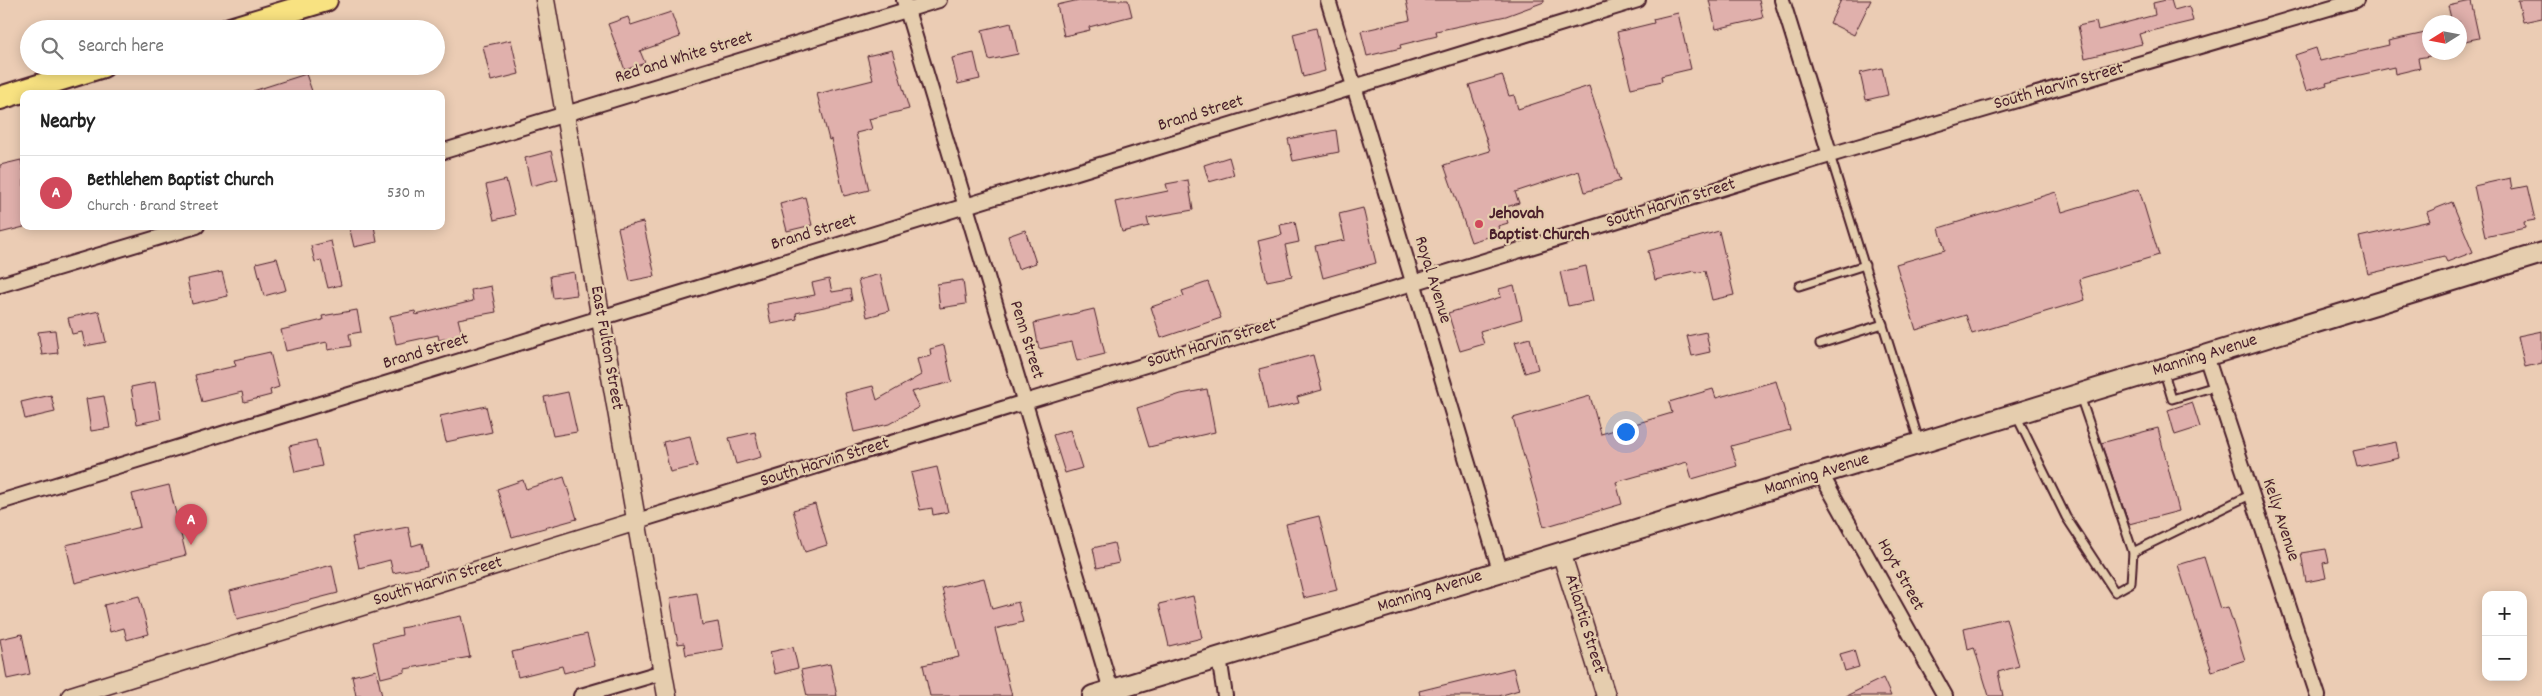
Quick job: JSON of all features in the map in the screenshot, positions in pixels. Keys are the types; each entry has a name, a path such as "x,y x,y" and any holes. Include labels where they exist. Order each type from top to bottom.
{"main road":[{"path":"260,20 326,0"},
{"path":"26,90 74,75"},
{"path":"0,98 20,92"},
{"name":"Manning Avenue","path":"1102,693 2542,253"}],"street":[{"name":"East Fulton Street","path":"545,0 668,696"},
{"name":"Red and White Street","path":"445,151 905,5 939,0"},
{"name":"Royal Avenue","path":"1328,0 1500,570"},
{"name":"Brand Street","path":"0,502 1638,0"},
{"path":"1782,0 1830,155"},
{"name":"South Harvin Street","path":"71,696 1413,282 1830,155 2356,0"},
{"name":"Penn Street","path":"905,5 1025,402 1102,693"},
{"path":"0,285 184,230"},
{"name":"Kelly Avenue","path":"2206,356 2318,696"},
{"name":"Hoyt Street","path":"1821,474 1945,696"},
{"name":"Atlantic Street","path":"1561,552 1606,696"},
{"path":"1219,657 1225,696"},
{"path":"581,696 663,672"}],"lane":[{"path":"1830,155 1920,444"},
{"path":"1799,286 1864,265"},
{"path":"1820,344 1883,324"},
{"path":"2163,369 2172,399 2216,386"},
{"path":"2016,415 2066,516 2115,592 2131,583 2133,552 2079,395"},
{"path":"2133,552 2252,494"}],"building":[{"path":"1079,0 1128,0 1132,16 1089,27 1090,30 1064,36 1057,5"},
{"path":"1406,0 1544,0 1544,2 1506,16 1436,31 1437,36 1400,45 1401,48 1367,56 1361,31 1410,20"},
{"path":"1709,0 1759,0 1763,18 1716,29"},
{"path":"1841,0 1871,0 1854,35 1830,23"},
{"path":"2171,0 2174,10 2189,6 2193,21 2139,34 2142,44 2085,58 2078,26 2096,22 2098,30 2155,15 2153,3"},
{"path":"2518,0 2542,0 2542,18 2523,22"},
{"path":"2471,1 2479,38 2467,41 2467,15 2450,15 2448,6"},
{"path":"671,12 680,37 640,51 645,63 625,70 608,24 628,17 631,25"},
{"path":"1678,13 1691,69 1661,76 1662,81 1631,88 1617,32 1654,23 1653,19"},
{"path":"1011,23 1018,54 989,60 982,30"},
{"path":"1316,28 1325,71 1303,77 1293,34"},
{"path":"2422,34 2422,57 2418,58 2420,68 2395,74 2394,67 2326,83 2327,85 2306,91 2295,55 2316,48 2320,61 2389,45 2388,41"},
{"path":"511,40 519,74 491,81 483,46"},
{"path":"892,50 909,109 869,119 872,129 856,133 869,190 844,196 831,139 829,140 817,94 873,80 867,56"},
{"path":"974,53 980,79 958,84 952,58"},
{"path":"1882,68 1888,95 1866,100 1860,73"},
{"path":"306,75 312,90 256,90"},
{"path":"1502,75 1509,96 1514,95 1518,109 1589,86 1620,181 1585,192 1579,171 1515,192 1519,203 1503,208 1508,223 1498,226 1500,233 1471,242 1444,165 1490,151 1469,85"},
{"path":"1336,130 1339,152 1293,161 1288,139"},
{"path":"551,151 558,179 531,186 525,158"},
{"path":"1229,157 1234,175 1209,182 1204,165"},
{"path":"20,160 20,228 0,233 0,165"},
{"path":"2510,178 2512,189 2527,186 2535,220 2524,222 2525,228 2485,237 2474,186"},
{"path":"506,180 515,215 494,220 486,185"},
{"path":"1188,180 1193,210 1147,218 1149,226 1122,232 1115,202 1168,191 1166,184"},
{"path":"2139,189 2159,255 2079,279 2085,300 1972,334 1966,315 1916,330 1896,264 1945,250 1939,228 2056,192 2062,212"},
{"path":"805,197 812,225 787,231 780,204"},
{"path":"2452,202 2473,252 2447,262 2444,256 2368,274 2359,237 2430,221 2427,212"},
{"path":"1363,208 1376,263 1323,278 1315,246 1345,240 1339,214"},
{"path":"643,222 655,276 630,281 618,228"},
{"path":"1295,222 1299,242 1285,245 1292,276 1267,281 1258,241 1282,235 1280,225"},
{"path":"350,230 375,230 377,242 354,247"},
{"path":"1025,230 1036,263 1018,269 1008,236"},
{"path":"1719,231 1734,295 1712,300 1705,271 1695,273 1694,271 1655,280 1648,251"},
{"path":"331,241 341,285 328,288 321,260 315,262 311,246"},
{"path":"277,258 286,290 264,296 256,263"},
{"path":"1586,266 1593,301 1568,306 1560,272"},
{"path":"222,272 228,296 192,304 187,279"},
{"path":"574,272 577,295 553,298 550,276"},
{"path":"880,274 889,311 867,317 858,280"},
{"path":"829,279 832,292 850,289 852,301 796,313 797,319 771,324 767,304 815,295 812,283"},
{"path":"963,280 966,304 940,308 937,284"},
{"path":"1208,282 1221,318 1161,338 1151,307 1184,296 1182,291"},
{"path":"1514,285 1522,319 1480,331 1484,344 1460,351 1448,313 1501,297 1499,289"},
{"path":"491,286 496,312 458,319 462,335 439,340 438,335 396,344 390,316 415,311 416,315 473,301 471,290"},
{"path":"1094,309 1105,354 1077,361 1072,342 1039,349 1034,323"},
{"path":"357,310 361,332 349,334 351,346 328,350 327,342 286,351 281,330 323,320 322,316"},
{"path":"99,311 106,342 85,346 82,332 72,334 68,318"},
{"path":"55,330 58,353 42,355 38,332"},
{"path":"2542,331 2542,363 2525,367 2518,336"},
{"path":"1706,332 1710,352 1692,356 1687,336"},
{"path":"1530,338 1538,369 1525,373 1515,342"},
{"path":"944,345 952,382 911,392 919,407 889,424 854,432 845,393 873,386 877,400 921,375 917,359 931,356 930,349"},
{"path":"270,352 279,387 270,390 271,395 244,402 242,392 202,402 195,375 236,366 234,360"},
{"path":"1313,355 1322,390 1297,397 1299,403 1268,410 1259,369"},
{"path":"1776,381 1790,430 1731,446 1737,466 1692,479 1687,462 1616,482 1622,504 1544,527 1513,418 1590,396 1601,434 1672,413 1669,402 1713,389 1716,398"},
{"path":"155,382 161,419 137,424 131,387"},
{"path":"1207,389 1215,432 1149,447 1137,408 1181,394"},
{"path":"568,392 577,432 553,436 544,397"},
{"path":"51,395 55,412 25,419 21,402"},
{"path":"104,396 110,428 91,431 86,399"},
{"path":"2192,402 2200,427 2175,435 2168,410"},
{"path":"486,406 492,432 446,442 440,416"},
{"path":"2158,428 2179,511 2129,524 2101,443"},
{"path":"1070,430 1082,468 1065,473 1053,435"},
{"path":"755,432 761,457 736,464 729,438"},
{"path":"690,436 697,466 670,472 663,442"},
{"path":"316,440 322,466 295,472 289,446"},
{"path":"2396,442 2399,458 2357,467 2353,451"},
{"path":"937,467 948,512 933,515 932,508 920,510 911,473"},
{"path":"564,477 577,519 512,537 497,489 523,480 526,489"},
{"path":"169,485 186,555 75,583 66,545 140,527 132,494"},
{"path":"815,504 827,545 805,552 793,510"},
{"path":"1319,516 1337,590 1304,598 1286,524"},
{"path":"408,527 412,546 422,543 427,566 393,573 390,560 359,568 352,537"},
{"path":"1114,543 1119,563 1097,568 1093,548"},
{"path":"2326,549 2329,562 2323,563 2326,578 2306,582 2301,553"},
{"path":"2204,557 2220,609 2228,607 2245,660 2212,671 2178,565"},
{"path":"332,565 338,593 237,619 230,591"},
{"path":"984,578 992,609 1018,602 1023,622 995,629 1012,696 930,696 923,665 959,657 942,588"},
{"path":"697,593 702,625 718,622 723,649 686,655 684,643 678,644 670,598"},
{"path":"139,596 149,634 127,640 124,628 110,632 104,605"},
{"path":"1193,596 1202,638 1169,646 1159,604"},
{"path":"461,616 470,657 405,669 405,672 381,678 373,642 402,635 401,628"},
{"path":"2006,618 2019,666 1998,672 2003,696 1989,696 1974,647 1968,649 1964,628"},
{"path":"22,634 30,674 7,679 0,639"},
{"path":"587,634 595,665 564,673 562,666 518,677 512,652"},
{"path":"793,647 798,668 775,674 770,652"},
{"path":"1854,650 1859,667 1845,671 1840,654"},
{"path":"830,664 837,696 807,696 801,670"},
{"path":"1513,668 1519,690 1499,696 1420,696 1419,691"},
{"path":"376,670 382,696 356,696 352,676"},
{"path":"1883,678 1891,696 1846,696"}],"place":[{"name":"Jehovah Baptist Church","path":"1479,224"},
{"name":"Bethlehem Baptist Church","path":"191,545"}]}
